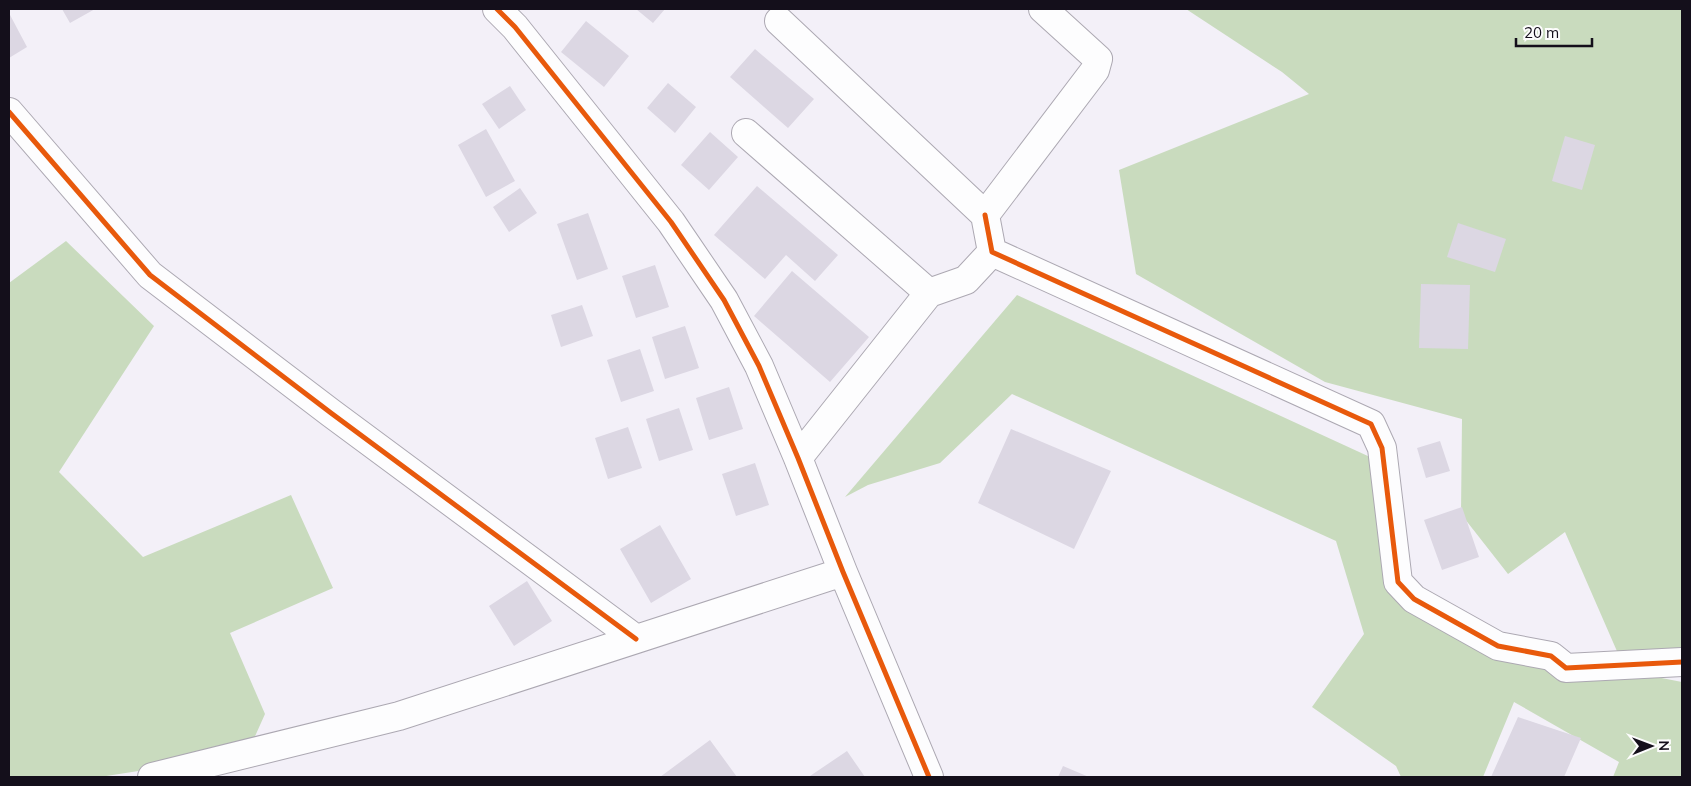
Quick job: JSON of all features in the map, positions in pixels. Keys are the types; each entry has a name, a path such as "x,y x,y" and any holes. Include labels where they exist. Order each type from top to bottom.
{"street":[{"path":"985,215 1095,70 1098,59 1043,9"},
{"path":"512,15 671,222 724,300 759,366 929,777"},
{"path":"779,21 985,215 992,252"},
{"path":"9,112 150,274 339,419 636,639"},
{"path":"746,132 929,293"},
{"path":"798,458 929,293 966,280 992,252"},
{"path":"992,252 1371,424 1382,448 1398,582 1414,599 1498,646 1551,656 1566,668 1682,662"},
{"path":"152,777 399,716 843,572"}],"green space":[{"path":"1186,9 1682,9 1682,670 1623,665 1565,532 1508,574 1461,514 1462,419 1325,382 1136,274 1119,170 1309,94 1282,72"},
{"path":"66,241 154,326 59,472 143,557 291,495 333,588 230,633 265,714 247,754 100,777 9,777 9,283"},
{"path":"1017,295 1370,457 1384,568 1498,646 1682,682 1682,777 1613,777 1619,762 1514,702 1483,777 1401,777 1396,766 1312,707 1364,634 1336,541 1012,394 940,463 868,485 845,497"}],"building":[{"path":"62,9 95,9 70,23"},
{"path":"636,9 665,9 653,23"},
{"path":"9,13 27,47 9,58"},
{"path":"586,21 629,56 604,87 561,52"},
{"path":"755,49 814,99 788,128 730,77"},
{"path":"668,83 696,107 675,133 647,108"},
{"path":"510,86 526,110 499,129 482,104"},
{"path":"486,129 515,181 486,197 458,145"},
{"path":"710,132 738,157 709,190 681,165"},
{"path":"1565,136 1595,145 1582,190 1552,181"},
{"path":"757,186 838,255 815,281 786,255 765,279 714,235"},
{"path":"520,188 537,213 509,232 493,207"},
{"path":"588,213 608,269 577,280 557,224"},
{"path":"1458,223 1506,239 1495,272 1447,257"},
{"path":"655,265 669,307 636,318 622,276"},
{"path":"792,271 869,337 830,382 754,316"},
{"path":"1421,284 1470,285 1468,349 1419,348"},
{"path":"582,305 593,336 561,347 551,315"},
{"path":"685,326 699,368 665,379 652,337"},
{"path":"640,349 654,391 621,402 607,360"},
{"path":"729,387 743,429 709,440 696,398"},
{"path":"679,408 693,450 659,461 646,419"},
{"path":"628,427 642,468 608,479 595,438"},
{"path":"1011,429 1111,471 1074,549 978,503"},
{"path":"1440,441 1450,471 1426,478 1417,448"},
{"path":"755,463 769,505 736,516 722,474"},
{"path":"1462,507 1479,557 1442,570 1424,520"},
{"path":"660,525 691,579 651,603 620,549"},
{"path":"527,581 552,621 514,646 489,606"},
{"path":"1518,717 1581,738 1564,777 1491,777"},
{"path":"710,740 737,777 660,777"},
{"path":"847,751 865,777 810,776"},
{"path":"1063,766 1089,777 1058,777"}],"cycle path":[{"path":"497,9 515,27 671,222 724,300 759,366 929,777"},
{"path":"9,112 150,275 331,413 636,639"},
{"path":"985,215 992,252 1371,424 1382,448 1398,582 1414,599 1498,646 1551,656 1566,668 1682,662"}]}
